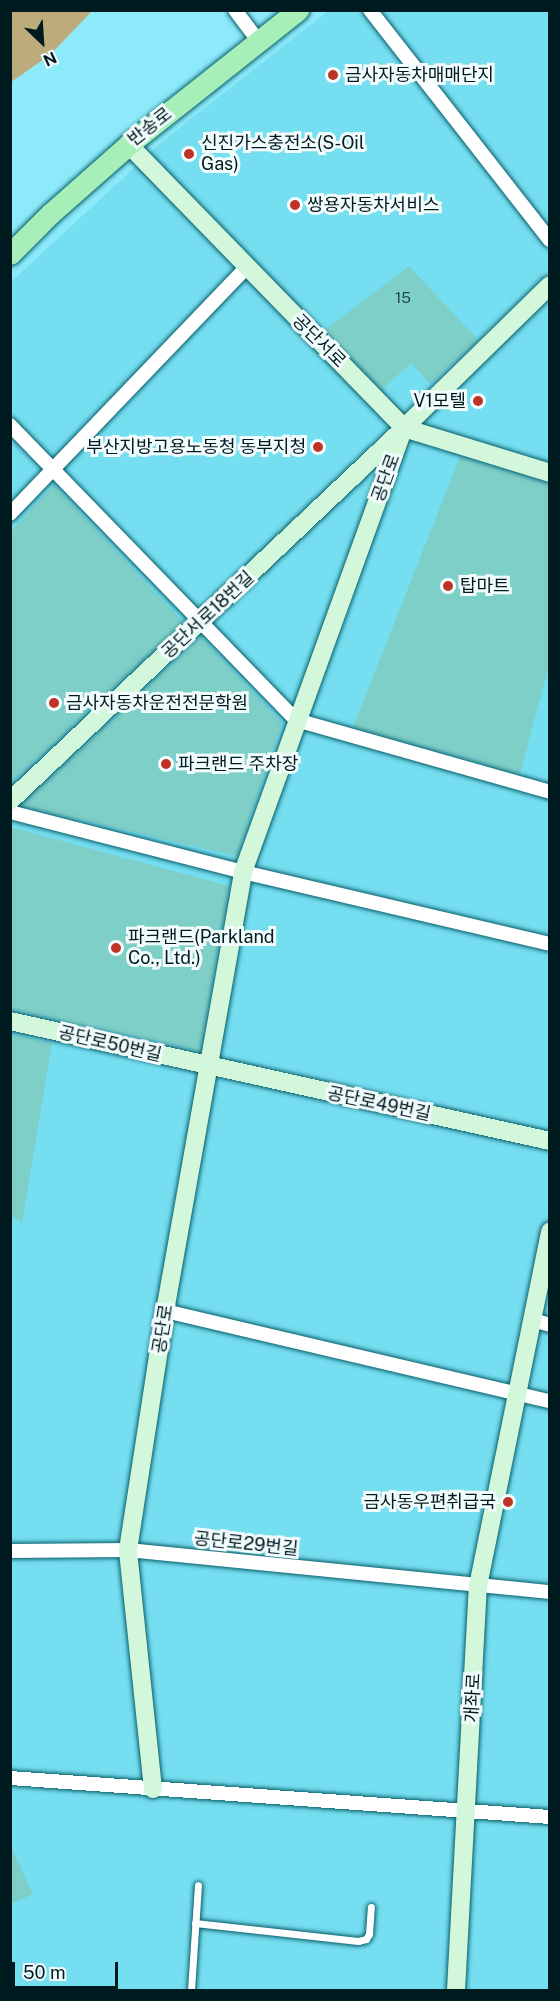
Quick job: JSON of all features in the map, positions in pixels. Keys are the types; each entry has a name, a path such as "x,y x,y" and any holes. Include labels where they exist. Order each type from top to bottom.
{"main road":[{"name":"반송로","path":"10,254 50,214 128,144 298,10"}],"street":[{"path":"235,10 259,42"},
{"path":"370,10 549,240"},
{"name":"공단서로","path":"128,144 404,428 549,473"},
{"path":"10,514 246,268"},
{"name":"공단로","path":"153,1789 128,1550 165,1311 243,872 404,428 549,285"},
{"path":"10,424 297,720 549,792"},
{"name":"공단서로18번길","path":"10,801 404,428"},
{"path":"10,812 243,872 549,944"},
{"name":"공단로50번길","path":"10,1021 209,1066"},
{"name":"공단로49번길","path":"209,1066 549,1141"},
{"name":"개좌로","path":"456,1990 468,1811 478,1586 519,1393 541,1322 549,1231"},
{"path":"165,1311 549,1401"},
{"name":"공단로29번길","path":"10,1551 128,1550 478,1586"},
{"path":"478,1586 549,1592"},
{"path":"10,1778 549,1816"}],"lane":[{"path":"191,1990 198,1885"},
{"path":"195,1923 358,1941 366,1939 369,1934 371,1907"}],"shaded area":[{"path":"11,10 92,11 50,55 11,82"},
{"path":"328,11 549,11 549,272 11,793 11,282 163,141"},
{"path":"549,297 549,1131 272,1068 169,1051 11,1013 11,808 213,623"},
{"path":"10,1030 219,1078 549,1147 549,1990 11,1990"}],"building":[{"path":"409,266 478,340 430,384 411,363 382,390 325,330"},
{"name":"탑마트","path":"460,457 549,484 549,665 520,774 353,727"},
{"name":"금사자동차운전전문학원","path":"54,485 183,622 10,784 10,532"},
{"name":"파크랜드 주차장","path":"201,637 282,723 237,856 21,806"},
{"name":"파크랜드(Parkland Co., Ltd.)","path":"10,827 229,886 200,1051 10,1009"},
{"path":"10,1034 52,1043 22,1223 10,1215"},
{"path":"10,1844 33,1894 10,1904"}],"place":[{"name":"금사자동차매매단지","path":"333,75"},
{"name":"신진가스충전소(S-Oil Gas)","path":"189,154"},
{"name":"쌍용자동차서비스","path":"295,205"},
{"name":"V1모텔","path":"478,401"},
{"name":"부산지방고용노동청 동부지청","path":"318,447"},
{"name":"탑마트","path":"448,586"},
{"name":"금사자동차운전전문학원","path":"54,703"},
{"name":"파크랜드 주차장","path":"166,764"},
{"name":"파크랜드(Parkland Co., Ltd.)","path":"116,948"},
{"name":"금사동우편취급국","path":"508,1502"}]}
